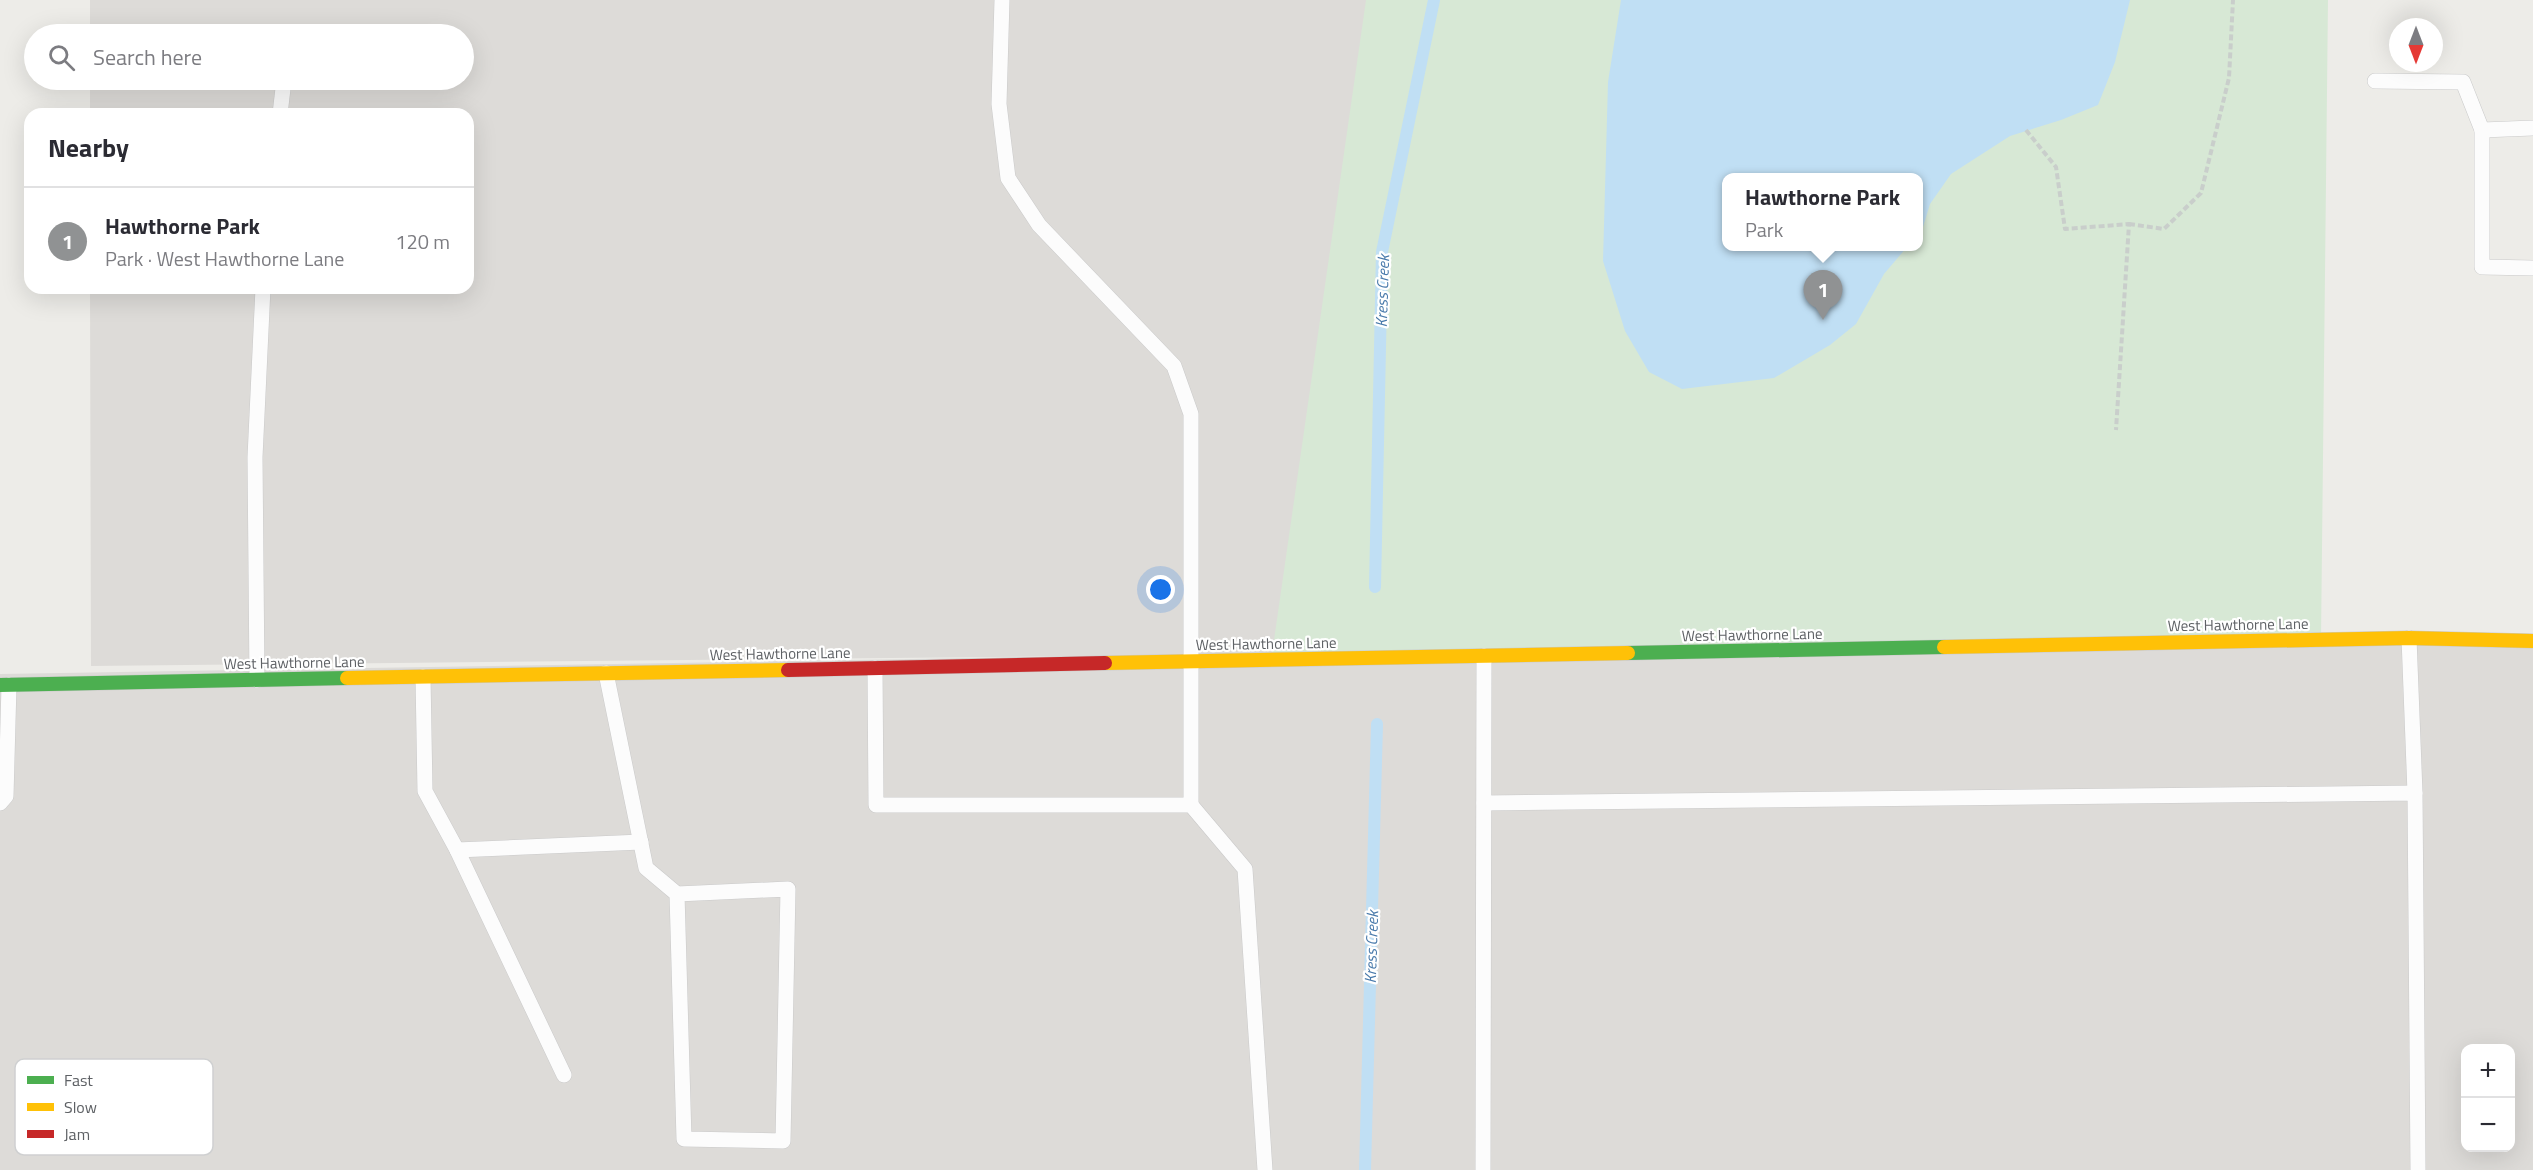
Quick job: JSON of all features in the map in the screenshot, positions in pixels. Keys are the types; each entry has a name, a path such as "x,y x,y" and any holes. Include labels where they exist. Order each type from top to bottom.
{"street":[{"name":"West Hawthorne Lane","path":"4,685 2409,638 2533,640"}],"lane":[{"path":"1002,0 999,104 1008,178 1039,225 1174,366 1191,414 1191,805 1245,869 1265,1170"},
{"path":"2375,81 2463,82 2482,130 2482,267 2533,268"},
{"path":"281,108 283,90"},
{"path":"2482,130 2533,128"},
{"path":"256,680 255,457 263,294"},
{"path":"2409,638 2415,793 2418,1170"},
{"path":"1483,1170 1484,656"},
{"path":"875,668 876,805 1191,805"},
{"path":"606,673 646,868 677,894 788,889 783,1141 684,1138 677,894"},
{"path":"423,677 425,791 457,850 564,1075"},
{"path":"0,803 6,796 4,685"},
{"path":"1484,803 2415,793"},
{"path":"457,850 641,842"}],"path":[{"path":"2026,130 2056,167 2065,229 2129,224 2164,229 2201,193 2229,78 2233,0"},
{"path":"2116,430 2129,224"}],"shaded area":[{"path":"90,0 1371,0 1273,654 2533,635 2533,1170 0,1170 0,674 1101,656 91,666 90,294 474,294 474,108 90,108 90,90 474,90 474,24 90,24"}],"green space":[{"path":"1366,0 2328,0 2321,640 1272,654"}],"water":[{"path":"1621,0 2130,0 2115,62 2098,105 2061,120 2010,136 1951,174 1930,204 1923,227 1923,173 1722,173 1722,251 1904,251 1884,274 1856,324 1830,345 1774,378 1682,389 1649,372 1625,331 1603,261 1608,82"}],"waterway":[{"name":"Kress Creek","path":"1375,587 1382,252 1434,0"},
{"name":"Kress Creek","path":"1365,1170 1377,724"}],"traffic: fast":[{"path":"1628,653 1944,647"},
{"path":"0,685 347,678"}],"traffic: slow":[{"path":"1944,647 2409,638 2533,641"},
{"path":"1105,663 1628,653"},
{"path":"347,678 788,670"}],"traffic: jam":[{"path":"788,670 1105,663"}],"place":[{"name":"Hawthorne Park","path":"1823,320"}]}
